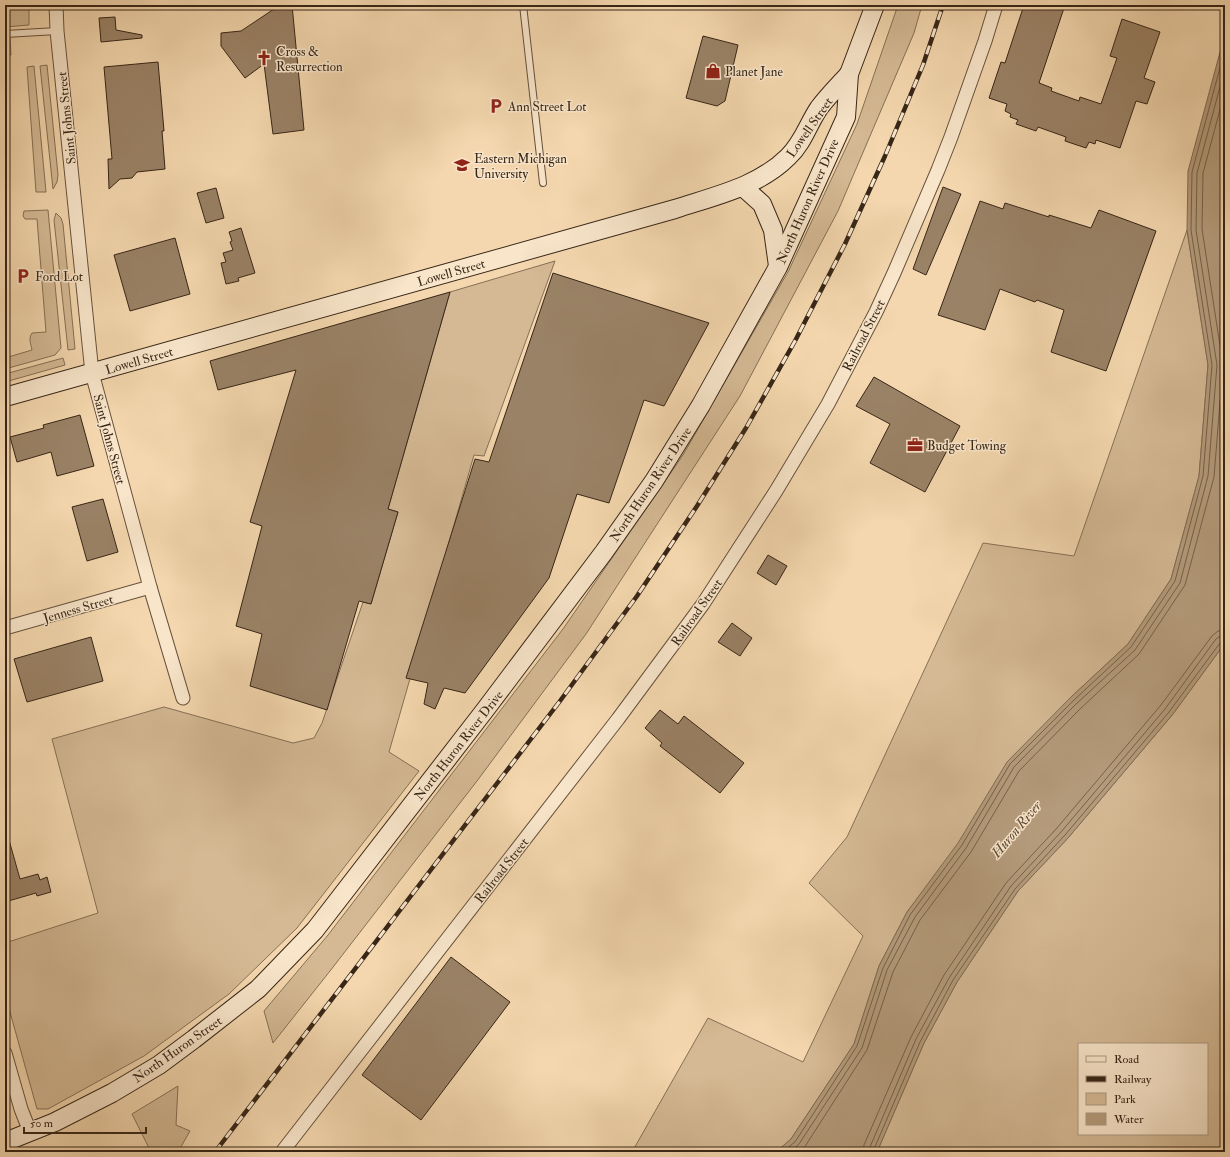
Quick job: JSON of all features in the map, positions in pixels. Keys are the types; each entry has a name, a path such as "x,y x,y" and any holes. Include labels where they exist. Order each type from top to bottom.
{"main road":[{"name":"North Huron River Drive","path":"258,989 330,911 490,704 604,552 645,494 701,405 778,267 846,117 850,74 875,5"},
{"name":"Lowell Street","path":"5,397 667,211 743,187 772,171 789,157 803,138 819,109 850,74"},
{"path":"743,187 762,204 773,230 778,267"},
{"name":"North Huron Street","path":"5,1142 54,1122 112,1093 159,1065 258,989"}],"street":[{"name":"Saint Johns Street","path":"56,5 57,30 92,373 150,587 183,698"},
{"name":"Railroad Street","path":"282,1152 618,719 703,604 776,492 828,404 876,312 891,279 941,164 985,41 996,5"},
{"name":"Jenness Street","path":"5,628 150,587"},
{"path":"5,1054 30,1132"}],"lane":[{"path":"523,5 542,183"},
{"path":"5,34 57,30"}],"green space":[{"path":"5,5 29,5 29,25 5,27"},
{"path":"898,5 922,5 914,33 838,211 740,396 586,634 477,781 273,1043 264,1011 328,935 563,629 683,455 789,270 857,124"},
{"path":"10,38 11,55 5,56 5,39"},
{"path":"47,65 58,175 57,182 53,189 40,66"},
{"path":"34,66 46,192 36,192 27,67"},
{"path":"48,210 61,348 55,355 5,369 5,358 32,350 30,339 32,333 46,332 37,219 25,219 23,216 24,211"},
{"path":"56,213 61,218 63,224 75,349 68,350 54,220"},
{"path":"1187,230 1208,365 1199,476 1171,579 1128,644 1070,698 907,912 879,966 854,1044 791,1139 776,1152 632,1152 708,1018 803,1062 863,936 809,883 847,837 983,543 1074,556"},
{"path":"555,261 484,456 474,455 389,752 419,771 297,928 229,994 144,1056 48,1109 37,1109 5,994 5,943 98,913 52,739 164,707 293,743 314,738 322,723 363,602 371,604 398,512 388,509 450,292"},
{"path":"63,358 65,365 5,382 5,374"},
{"path":"1225,643 1225,1152 877,1152 924,1043 957,982 1018,891 1068,838 1173,714"},
{"path":"178,1086 176,1125 190,1131 178,1152 151,1152 132,1114"}],"water":[{"name":"Huron River","path":"1225,19 1225,643 1173,714 1068,838 1018,891 957,982 924,1043 877,1152 776,1152 791,1139 854,1044 879,966 907,912 958,843 1007,762 1070,698 1128,644 1171,579 1199,476 1208,365 1187,230 1188,171 1223,41"}],"building":[{"name":"Cross & Resurrection","path":"280,5 292,5 304,130 273,134 264,64 245,78 221,46 221,33 241,31"},
{"path":"1024,5 1065,5 1039,83 1052,88 1051,91 1079,101 1080,97 1101,104 1117,58 1110,56 1122,19 1160,32 1144,78 1155,82 1147,104 1136,101 1120,148 1096,140 1095,144 1089,142 1086,148 1065,141 1066,137 1038,127 1036,131 1016,124 1018,120 1010,117 1011,114 1005,111 1007,104 989,98 1001,62 1005,63"},
{"path":"115,17 116,30 142,35 142,38 101,42 99,18"},
{"name":"Planet Jane","path":"703,36 738,45 725,101 717,106 686,98"},
{"path":"158,62 164,131 162,131 165,169 137,172 132,178 120,179 109,189 108,159 112,159 104,67"},
{"path":"943,187 961,194 926,275 913,269"},
{"path":"216,188 224,218 206,223 197,193"},
{"path":"980,201 1003,209 1005,203 1091,228 1099,210 1156,231 1106,371 1051,352 1064,310 1037,300 1035,302 1000,289 985,330 938,315"},
{"path":"241,228 255,273 238,278 239,281 226,284 221,263 226,262 223,253 233,250 229,232"},
{"path":"175,238 190,294 130,311 114,255"},
{"path":"553,273 709,323 664,406 644,400 609,503 577,494 549,578 465,693 444,688 435,709 424,704 428,683 406,678 475,459 489,462"},
{"path":"450,292 388,509 398,512 371,604 359,601 327,710 250,686 262,634 236,626 262,526 250,522 296,370 218,390 210,361"},
{"name":"Budget Towing","path":"874,377 960,426 925,492 870,463 890,424 856,406"},
{"path":"80,415 94,466 57,476 51,452 17,462 10,437 44,428 43,425"},
{"path":"103,499 118,552 87,561 72,507"},
{"path":"768,555 787,566 776,585 757,573"},
{"path":"732,623 752,638 740,656 718,642"},
{"path":"91,637 103,681 27,702 14,659"},
{"path":"660,710 678,724 684,716 744,763 720,793 660,746 662,743 645,728"},
{"path":"9,840 20,879 38,874 40,880 47,877 51,892 37,896 36,893 5,902 5,841"},
{"path":"451,957 510,1002 421,1120 362,1075"}],"railway":[{"path":"215,1152 560,701 637,596 697,506 746,428 795,341 845,244 885,156 923,65 943,5"}],"place":[{"name":"Cross & Resurrection","path":"264,58"},
{"name":"Planet Jane","path":"713,71"},
{"name":"Ann Street Lot","path":"496,106"},
{"name":"Eastern Michigan University","path":"462,165"},
{"name":"Ford Lot","path":"23,276"},
{"name":"Budget Towing","path":"915,445"}]}
